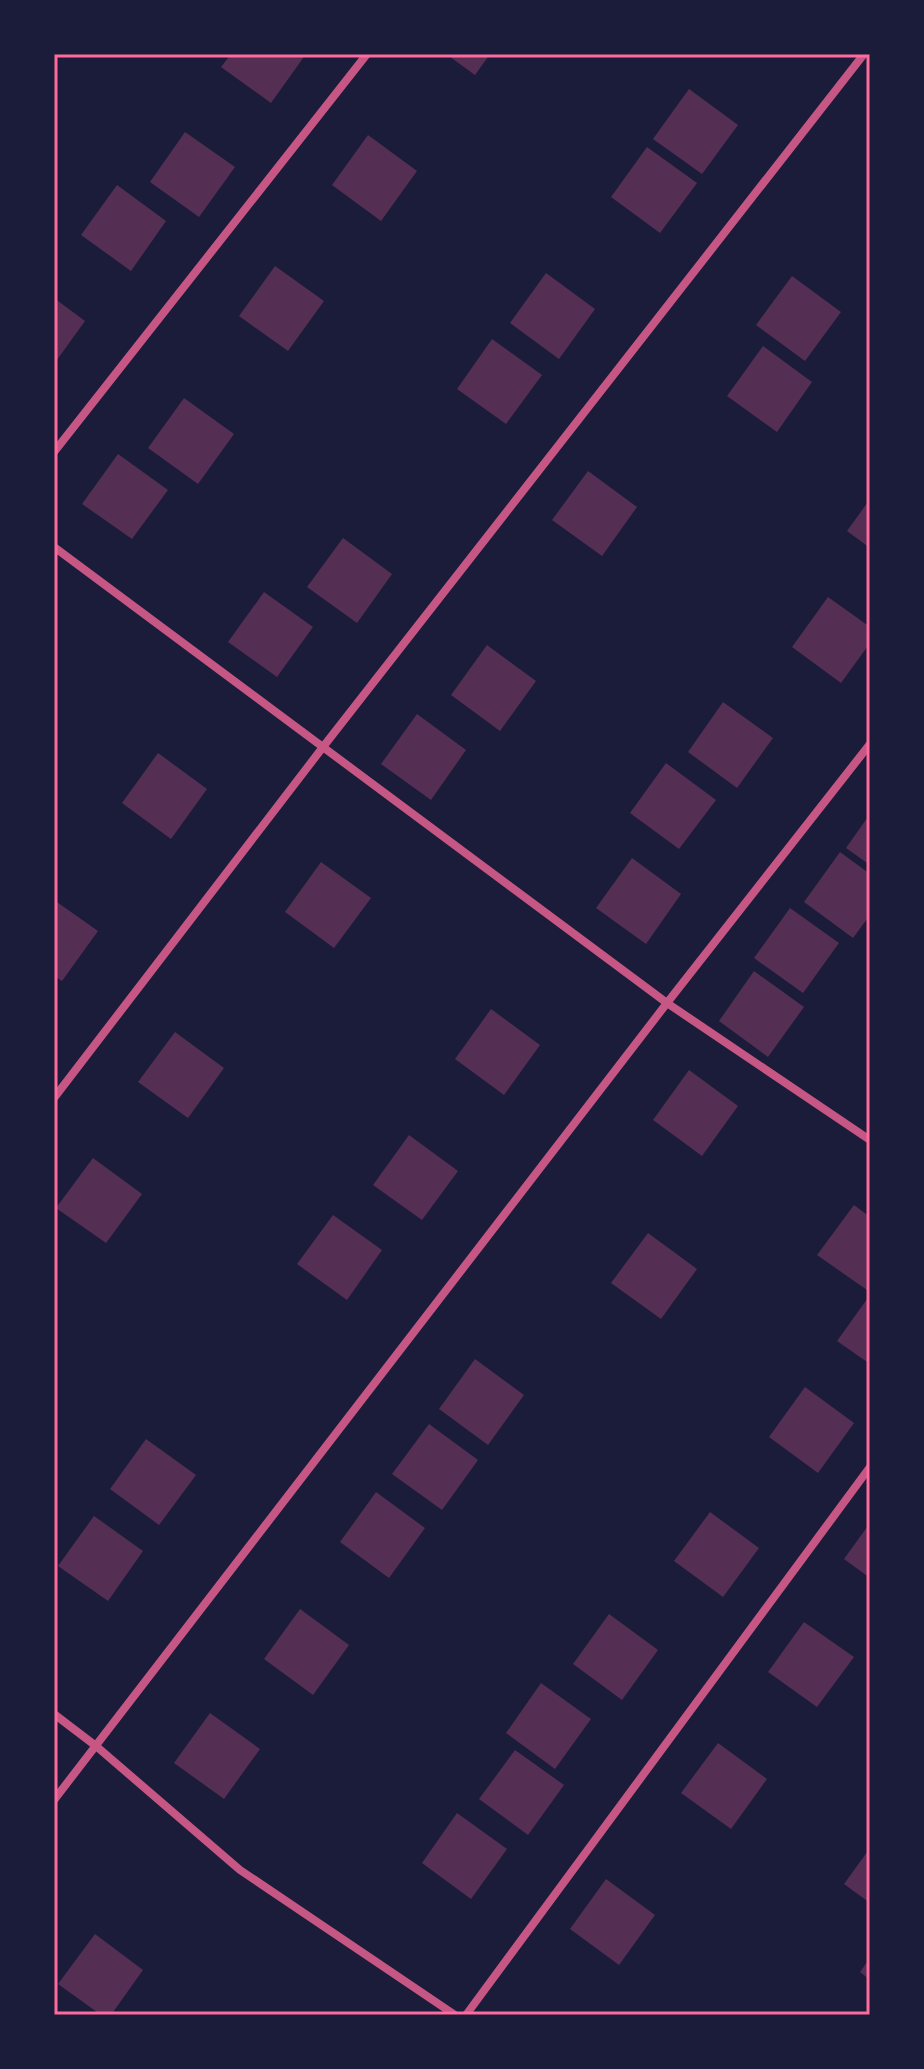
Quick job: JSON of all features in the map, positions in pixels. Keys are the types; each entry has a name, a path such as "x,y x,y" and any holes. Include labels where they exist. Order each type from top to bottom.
{"street":[{"path":"54,452 367,54"},
{"path":"54,1098 323,747 864,54"},
{"path":"54,547 667,1003 870,1140"},
{"path":"54,1800 870,744"},
{"path":"466,2015 870,1467"},
{"path":"54,1714 96,1746 240,1870 455,2015"}],"building":[{"path":"231,54 306,54 271,103 221,67"},
{"path":"446,54 490,54 475,75"},
{"path":"689,89 738,125 702,174 653,139"},
{"path":"185,132 235,167 199,217 150,182"},
{"path":"368,135 417,171 381,221 332,185"},
{"path":"647,147 697,183 660,233 611,197"},
{"path":"117,185 166,221 131,271 81,235"},
{"path":"275,266 324,301 288,351 239,316"},
{"path":"546,273 595,309 559,359 510,323"},
{"path":"792,276 841,312 805,361 756,325"},
{"path":"54,298 85,321 54,364"},
{"path":"492,339 542,375 506,424 457,389"},
{"path":"763,346 812,382 777,432 727,396"},
{"path":"184,398 234,434 198,484 148,448"},
{"path":"118,454 168,490 132,539 82,504"},
{"path":"588,471 637,507 602,556 552,520"},
{"path":"870,499 870,548 847,531"},
{"path":"343,538 392,574 357,623 307,587"},
{"path":"264,592 313,627 277,677 228,642"},
{"path":"828,597 870,627 870,643 841,683 792,647"},
{"path":"487,645 536,681 500,731 451,695"},
{"path":"723,702 773,738 737,788 688,752"},
{"path":"417,714 466,750 431,800 381,764"},
{"path":"158,753 207,789 171,839 122,803"},
{"path":"666,763 716,800 679,849 630,813"},
{"path":"870,814 870,865 846,848"},
{"path":"840,852 870,874 870,915 853,938 804,902"},
{"path":"632,858 681,894 646,944 596,908"},
{"path":"321,862 371,898 334,948 285,912"},
{"path":"54,900 98,931 62,981 54,976"},
{"path":"790,908 839,943 803,993 754,958"},
{"path":"754,971 804,1007 768,1057 719,1021"},
{"path":"491,1009 540,1045 504,1095 455,1059"},
{"path":"175,1032 224,1068 188,1118 138,1082"},
{"path":"689,1070 738,1106 702,1156 653,1120"},
{"path":"409,1135 458,1171 422,1220 373,1185"},
{"path":"93,1158 142,1194 106,1243 56,1208"},
{"path":"854,1205 870,1217 870,1286 867,1290 817,1255"},
{"path":"333,1215 382,1250 347,1300 297,1264"},
{"path":"648,1233 697,1269 661,1319 611,1283"},
{"path":"870,1295 870,1364 837,1341"},
{"path":"475,1359 524,1395 488,1445 439,1409"},
{"path":"805,1387 854,1423 818,1473 769,1437"},
{"path":"429,1424 478,1460 442,1510 392,1474"},
{"path":"146,1439 196,1475 159,1525 110,1489"},
{"path":"376,1492 425,1528 389,1578 340,1542"},
{"path":"710,1512 759,1548 723,1597 674,1561"},
{"path":"94,1516 143,1551 108,1601 58,1566"},
{"path":"870,1523 870,1578 844,1559"},
{"path":"300,1609 349,1645 313,1695 264,1659"},
{"path":"609,1614 658,1650 622,1700 573,1664"},
{"path":"804,1622 854,1657 817,1707 768,1672"},
{"path":"541,1683 591,1719 555,1769 506,1733"},
{"path":"210,1713 260,1749 224,1799 174,1763"},
{"path":"718,1743 767,1779 731,1829 681,1793"},
{"path":"515,1750 564,1785 528,1835 479,1799"},
{"path":"457,1813 507,1849 471,1899 422,1863"},
{"path":"870,1848 870,1903 844,1884"},
{"path":"606,1879 655,1915 619,1965 570,1929"},
{"path":"95,1934 143,1970 111,2015 101,2015 58,1984"},
{"path":"870,1958 870,1980 860,1972"}]}
